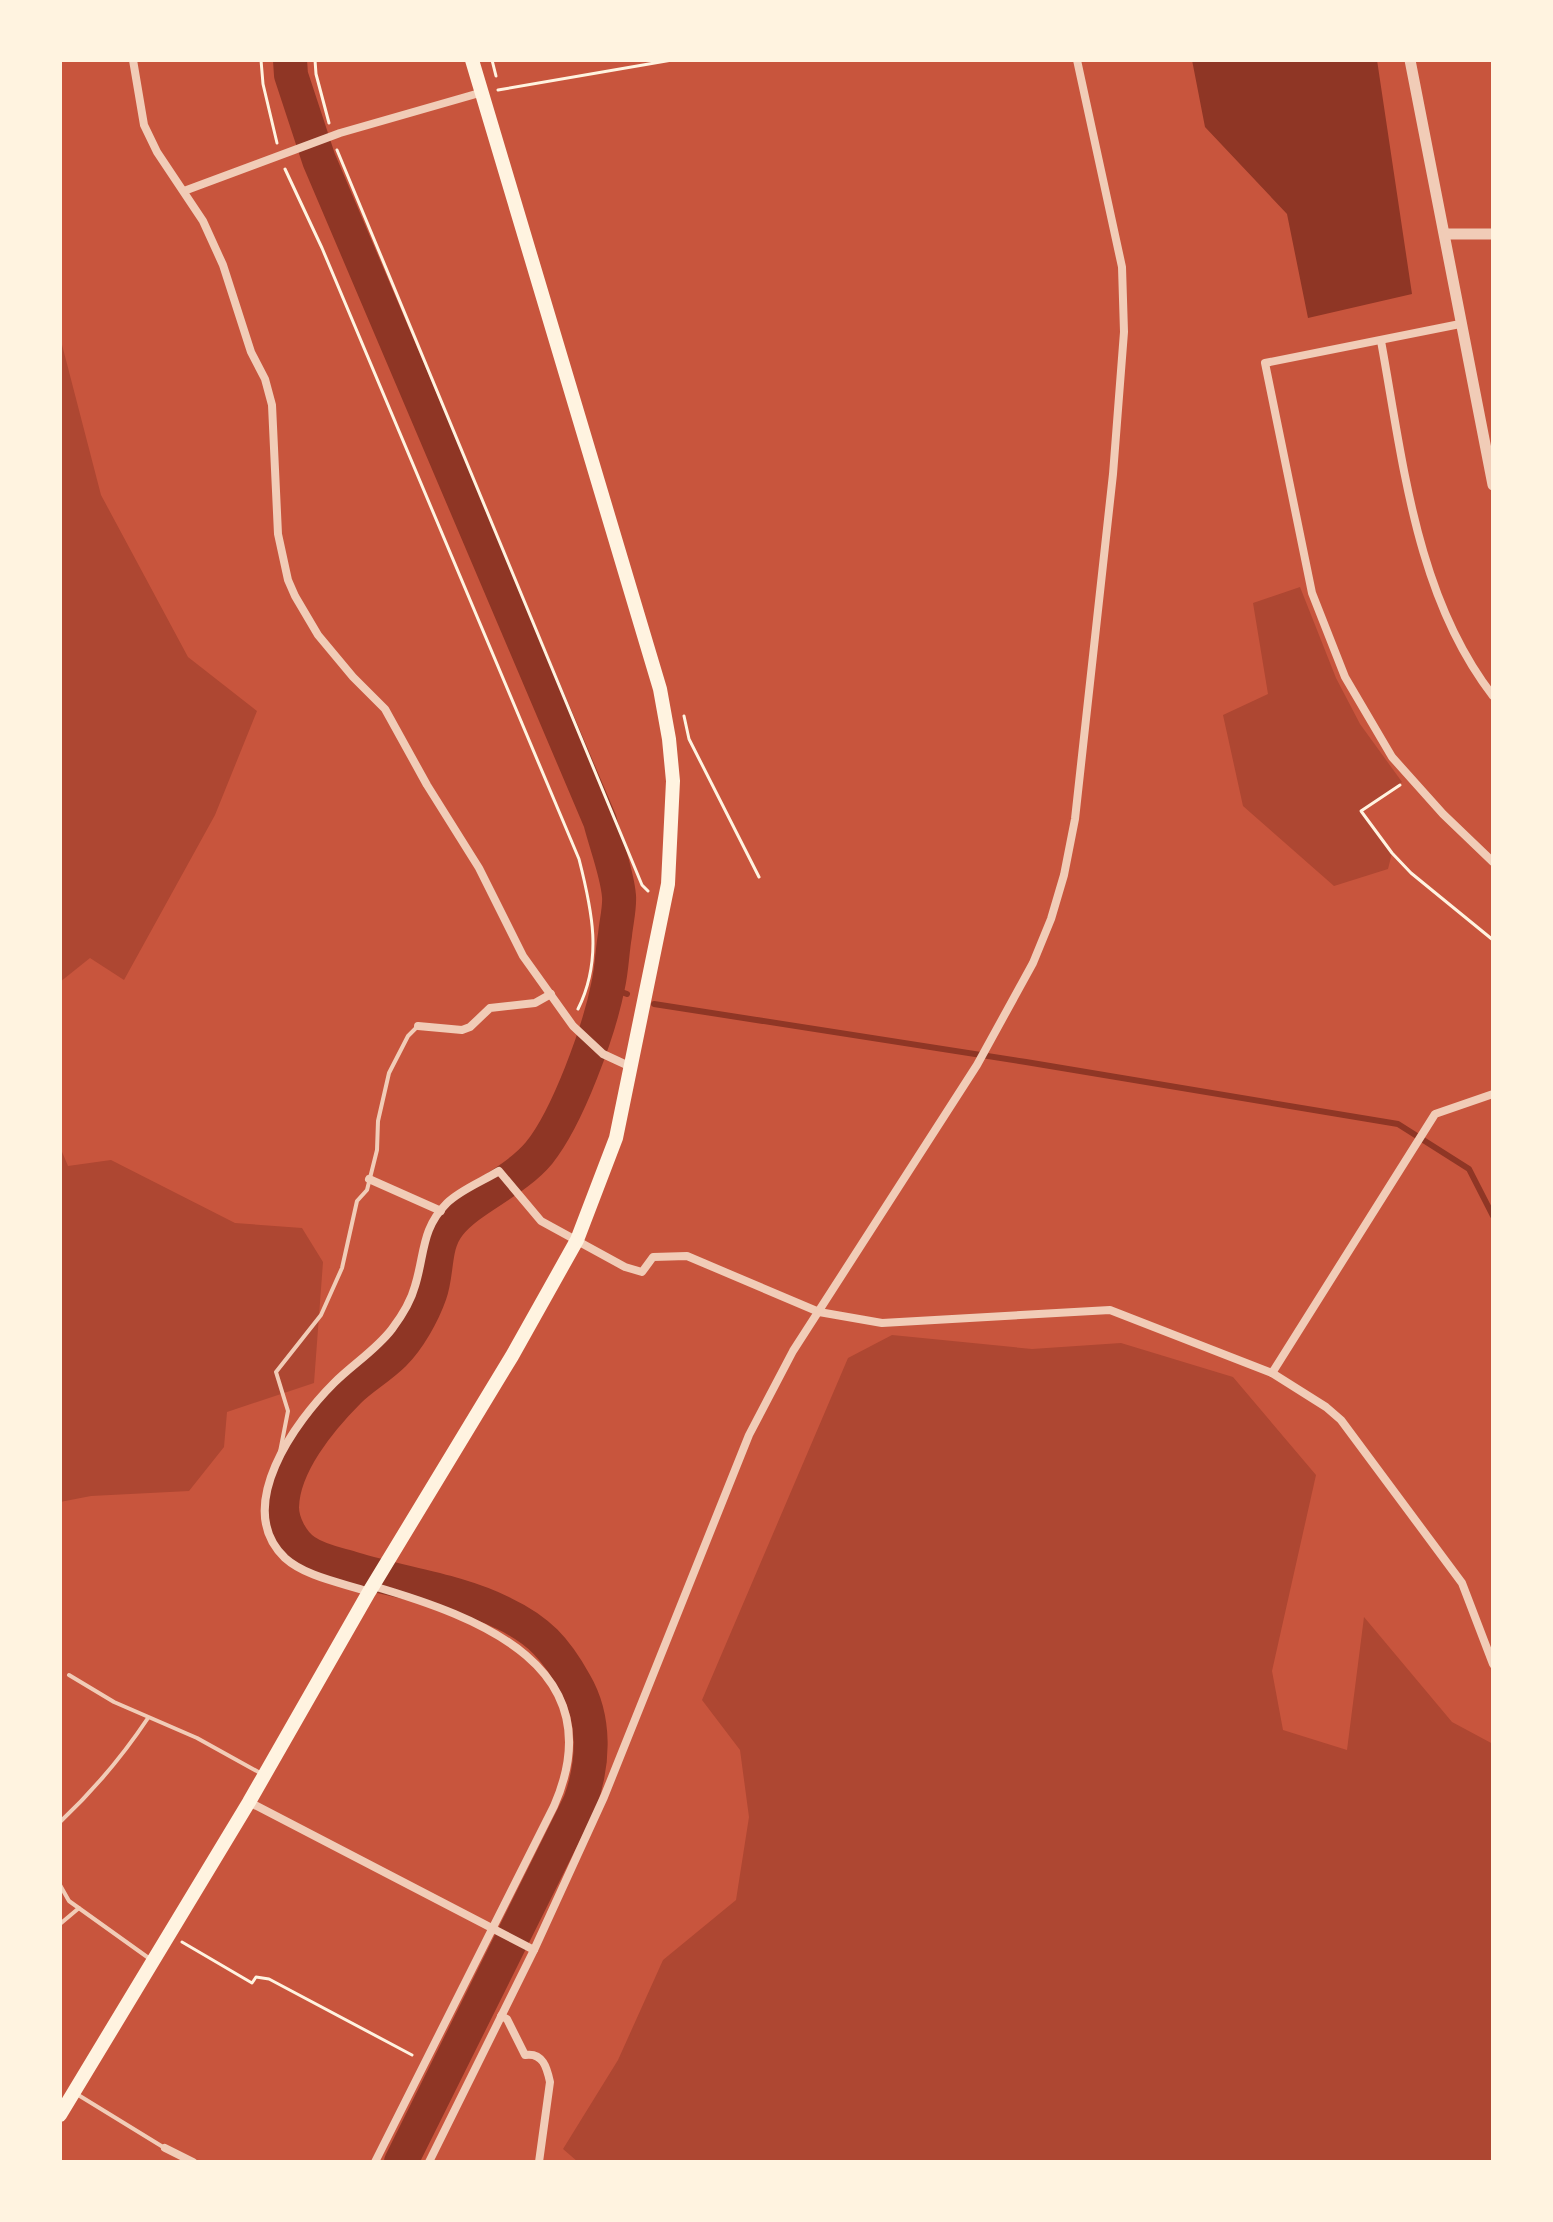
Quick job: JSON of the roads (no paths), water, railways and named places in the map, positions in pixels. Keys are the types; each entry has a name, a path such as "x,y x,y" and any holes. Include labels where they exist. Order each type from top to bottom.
{"highway":[{"path":"60,2115 249,1802 577,1240 616,1138 665,901 673,781 660,689 472,60"}],"street":[{"path":"133,60 144,125 157,152 203,221 223,265 251,352 265,379 272,405 278,534 291,588 318,635 385,709 427,785 479,868 523,956 572,1025 603,1054 631,1067"},
{"path":"429,2162 604,1797 749,1435 793,1351 977,1065 1033,963 1051,919 1075,819 1113,474 1124,332 1122,267 1077,60"},
{"path":"1410,60 1493,485"},
{"path":"184,191 332,136 483,92"},
{"path":"1446,234 1493,234"},
{"path":"1460,324 1265,363 1320,618 1345,677 1367,718 1410,779 1493,862"},
{"path":"1381,341 1400,448 1428,567 1450,628 1493,696"},
{"path":"418,1026 462,1030 470,1027 490,1008 535,1003 551,994"},
{"path":"1272,1373 1435,1114 1493,1094"},
{"path":"375,2162 495,1930 559,1794 569,1753 564,1709 537,1663 507,1640 446,1609 308,1571 285,1557 278,1548 264,1509 270,1477 296,1429 332,1385 394,1327 415,1286 426,1235 441,1211 448,1202 499,1171 541,1221 625,1267 642,1272 653,1257 687,1256 819,1312 882,1323 1110,1310 1272,1373 1341,1420 1462,1583 1493,1664"},
{"path":"369,1179 441,1211"},
{"path":"249,1802 531,1949"},
{"path":"501,2016 507,2019 525,2055 540,2057 548,2072 550,2082 539,2162"},
{"path":"165,2148 193,2162"}],"lane":[{"path":"280,1457 288,1411 276,1372 321,1315 342,1268 357,1201 367,1190 389,1073 408,1036 418,1026"},
{"path":"69,1675 114,1702 197,1738 264,1775"},
{"path":"60,1822 106,1775 148,1718"},
{"path":"60,1885 69,1901 152,1960"},
{"path":"60,1924 79,1908"},
{"path":"73,2092 165,2148"}],"waterway":[{"path":"290,60 291,75 319,160 600,821 619,896 604,1005 581,1073 561,1118 529,1164 468,1207 449,1225 440,1241 430,1294 415,1326 394,1354 349,1391 326,1415 296,1459 284,1491 282,1513 286,1526 296,1543 310,1554 335,1564 449,1593 485,1605 527,1626 561,1660 582,1697 590,1726 590,1757 580,1802 401,2162"},
{"path":"608,987 627,994"},
{"path":"654,1004 1398,1124 1469,1169 1493,1216"}]}
